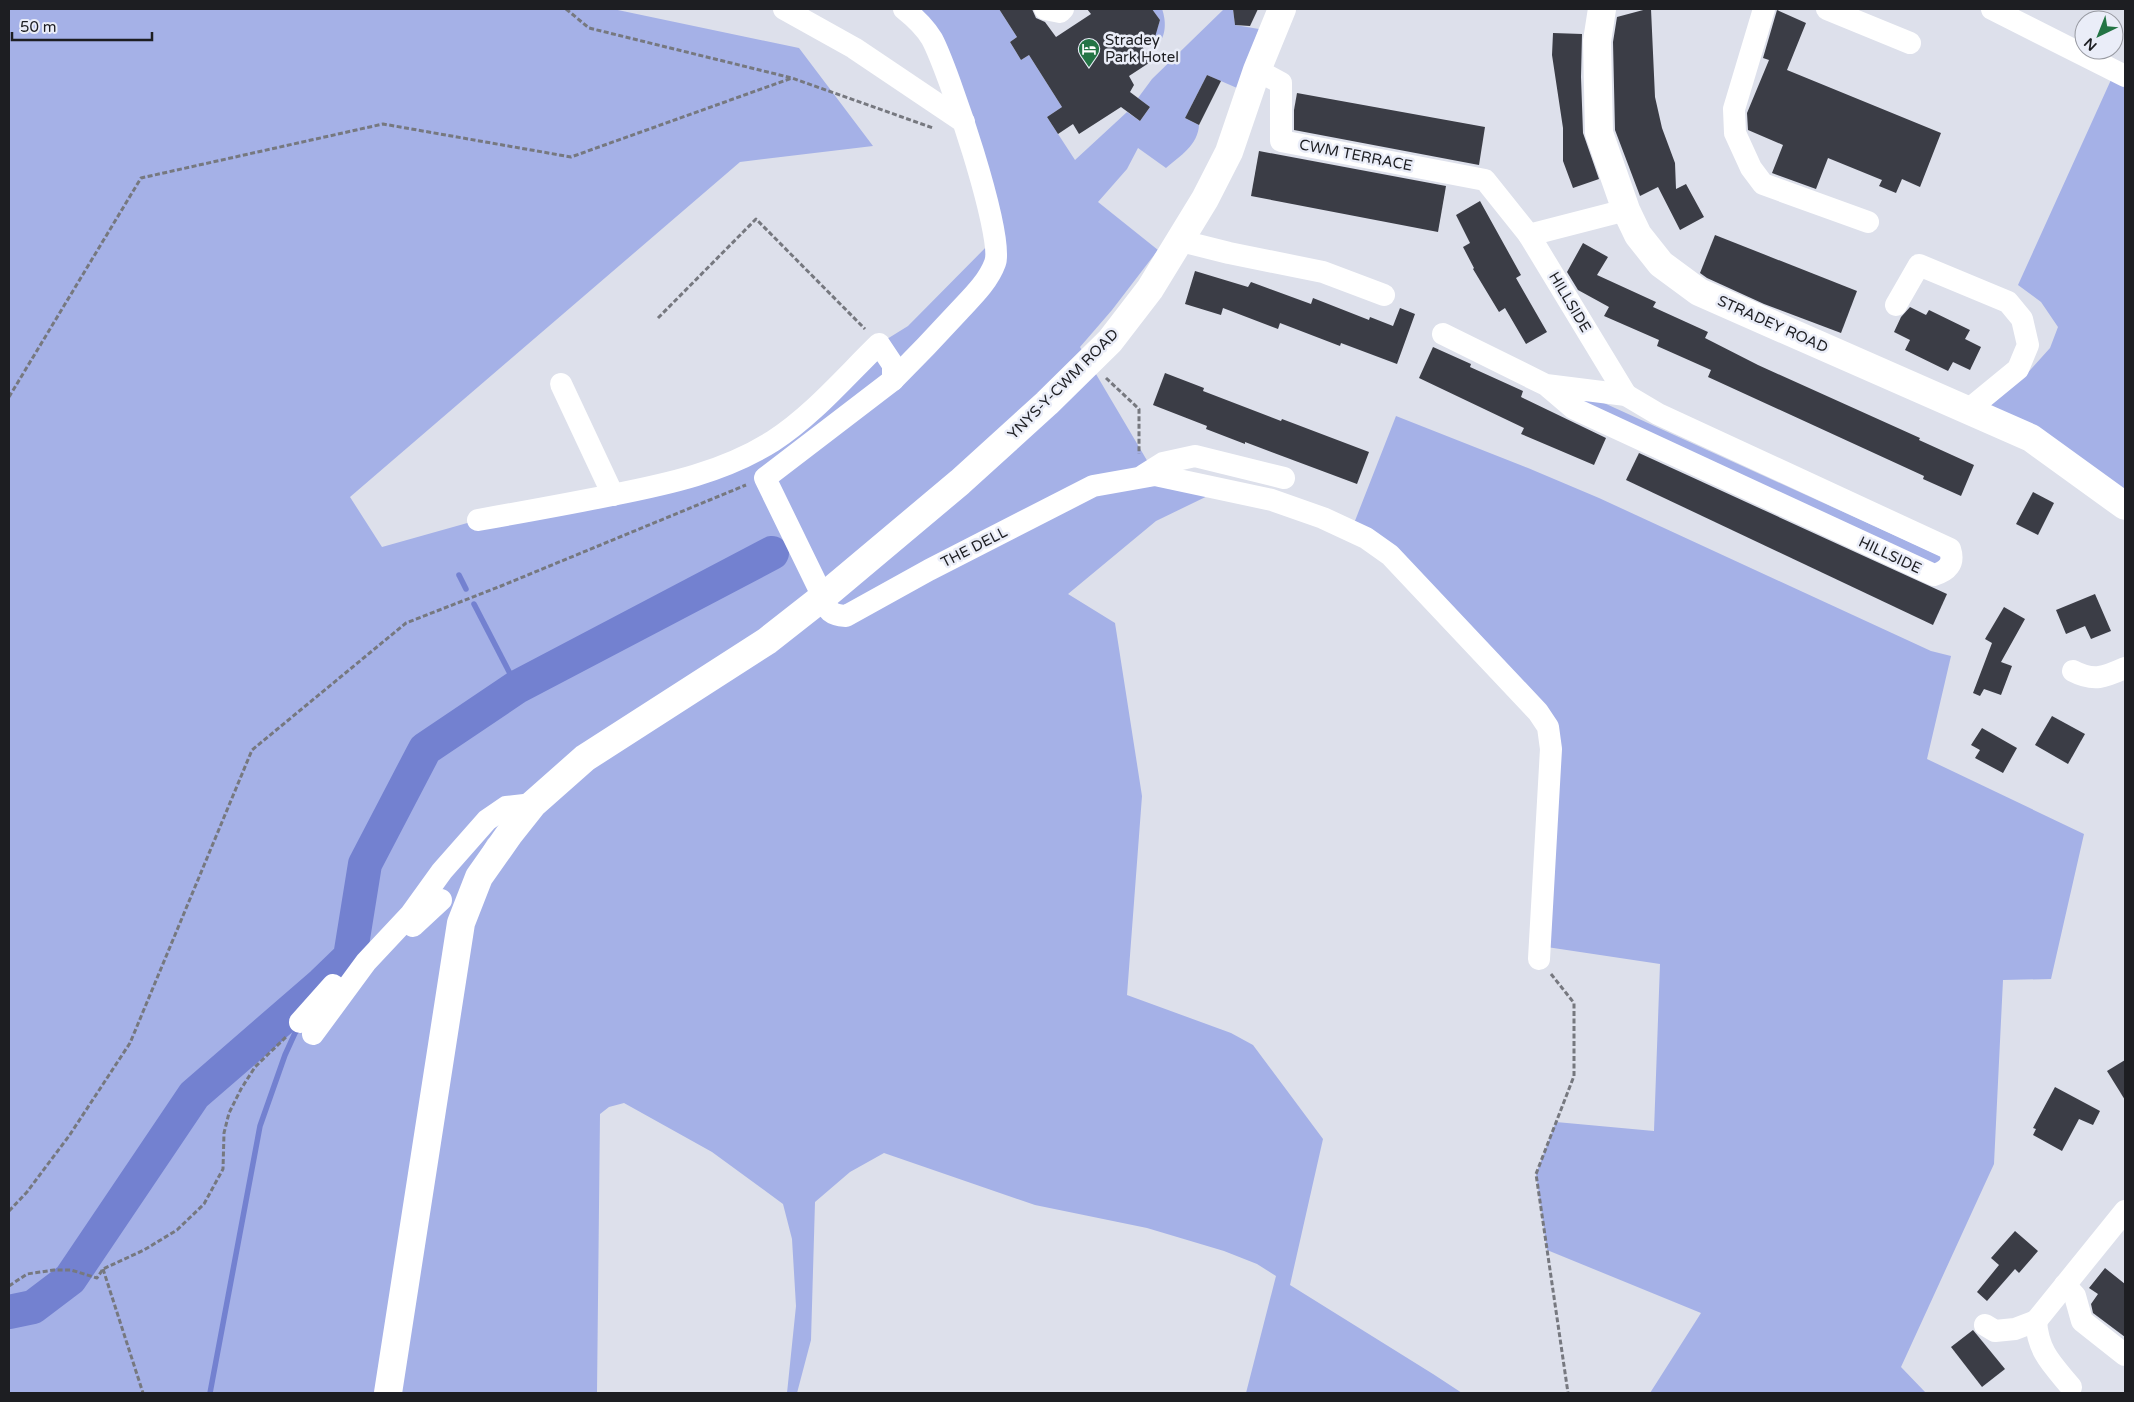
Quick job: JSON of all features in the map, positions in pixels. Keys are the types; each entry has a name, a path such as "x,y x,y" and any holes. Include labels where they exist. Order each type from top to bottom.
{"main road":[{"name":"YNYS-Y-CWM ROAD","path":"388,1393 462,923 479,877 533,804 585,758 767,640 823,597 960,482 1047,403 1110,341 1150,290 1181,241 1229,152 1257,70 1282,9"},
{"name":"STRADEY ROAD","path":"1602,9 1597,41 1599,133 1626,210 1638,235 1661,264 1699,292 2031,438 2125,506"}],"street":[{"path":"784,9 854,48 966,131"},
{"path":"823,597 765,478 893,380 971,298 988,277 996,262 997,250 993,226 966,131 943,62 931,37 915,17 904,9"},
{"path":"1045,9 1060,12 1063,9"},
{"path":"1764,9 1734,109 1735,133 1751,168 1763,184 1868,222"},
{"path":"1827,9 1910,42"},
{"path":"1992,9 2125,76"},
{"name":"CWM TERRACE","path":"1257,70 1280,83 1281,141 1485,180"},
{"name":"HILLSIDE","path":"1485,180 1529,235 1626,395"},
{"path":"1529,235 1626,210"},
{"path":"1181,241 1323,272 1384,295"},
{"path":"1896,305 1919,265 2008,302 2022,319 2028,345 2018,369 1968,410"},
{"name":"HILLSIDE","path":"1443,334 1546,385 1573,408 1934,575 1943,572 1950,565 1953,556 1950,549 1658,414 1626,395 1546,385"},
{"path":"478,520 614,495 688,478 731,464 774,440 805,416 879,344 893,365 893,380"},
{"path":"561,384 614,495"},
{"name":"THE DELL","path":"823,597 826,609 834,615 846,616 929,570 1093,486 1147,476 1162,463 1195,456 1284,478"},
{"path":"1147,476 1272,500 1323,518 1366,538 1390,555 1538,712 1548,727 1551,749 1539,959"},
{"path":"2073,671 2086,678 2105,677 2125,668"},
{"path":"366,962 411,914 442,871 487,820 506,807 533,804"},
{"path":"306,1028 356,962 366,962 420,921 446,898 479,877"},
{"path":"1985,1325 1994,1332 2015,1329 2036,1321 2125,1211"},
{"path":"2066,1285 2075,1296 2082,1321 2125,1355"},
{"path":"2036,1321 2037,1338 2046,1358 2071,1387"}],"path":[{"path":"566,9 589,28 792,78 966,131"},
{"path":"9,397 141,178 383,124 571,156 792,78"},
{"path":"658,318 756,219 879,344"},
{"path":"1089,362 1139,409 1147,476"},
{"path":"9,1211 27,1192 69,1136 130,1043 252,750 406,623 765,478"},
{"path":"1539,959 1574,1003 1574,1076 1536,1174 1568,1393"},
{"path":"9,1286 27,1274 54,1270 71,1270 97,1278 103,1269 144,1250 177,1230 204,1204 223,1169 224,1133 230,1113 241,1089 255,1067 306,1028"},
{"path":"103,1269 143,1393"}],"shaded area":[{"path":"9,9 613,9 799,48 873,146 740,162 350,497 382,547 478,520 750,454 879,344 908,326 998,235 966,123 907,9 999,9 1017,37 1010,42 1021,60 1029,55 1062,107 1047,117 1075,160 1127,112 1140,121 1150,107 1138,98 1152,79 1224,9 1233,9 1235,25 1259,29 1237,88 1207,75 1185,118 1199,125 1198,132 1187,150 1166,168 1138,148 1127,169 1098,202 1158,250 1112,310 1080,347 1155,474 1222,489 1156,521 1068,594 1115,623 1142,796 1127,995 1231,1033 1253,1045 1323,1139 1290,1285 1462,1393 1246,1393 1276,1276 1257,1264 1224,1251 1147,1228 1035,1205 884,1153 850,1172 815,1202 811,1340 797,1393 787,1393 796,1306 792,1239 783,1204 712,1152 624,1103 609,1107 600,1114 597,1393 388,1393 461,923 531,806 488,839 469,872 376,1393 9,1393"},
{"path":"1152,9 1162,9 1164,18 1165,28 1163,37 1157,45 1154,38 1160,20"},
{"path":"2115,71 2125,76 2125,493 1985,410 2023,378 2050,348 2058,327 2041,302 2018,285"},
{"path":"1573,394 1604,403 1940,556 1942,561 1938,567 1575,405"},
{"path":"1396,416 1599,498 1931,651 1951,656 1927,759 2084,834 2051,979 2003,980 1994,1164 1901,1367 1926,1393 1650,1393 1701,1313 1547,1250 1536,1174 1556,1122 1654,1131 1660,964 1540,946 1548,727 1351,531"}],"building":[{"name":"Stradey Park Hotel","path":"999,9 1032,9 1036,18 1045,22 1056,37 1091,14 1087,9 1152,9 1160,20 1155,37 1141,45 1152,61 1129,76 1134,85 1130,92 1150,107 1140,121 1121,107 1079,134 1073,124 1058,134 1047,117 1062,107 1029,55 1021,60 1010,42 1017,37"},
{"path":"1233,9 1258,9 1250,26 1235,25"},
{"path":"1651,9 1655,97 1662,128 1675,163 1676,189 1686,184 1704,217 1680,230 1658,187 1640,196 1615,130 1613,42 1617,17"},
{"path":"1777,10 1806,23 1787,70 1941,133 1920,187 1902,179 1896,193 1879,186 1882,180 1828,158 1816,189 1772,173 1783,145 1748,130 1747,113 1769,60 1763,58"},
{"path":"1553,33 1582,34 1583,133 1599,179 1573,188 1563,161 1563,128 1552,55"},
{"path":"1207,75 1221,81 1199,125 1185,118"},
{"path":"1297,93 1485,127 1479,165 1294,130 1294,110"},
{"path":"1259,151 1446,186 1438,232 1251,196"},
{"path":"1480,201 1521,275 1516,278 1547,332 1526,344 1505,308 1499,312 1473,269 1463,247 1470,243 1456,215"},
{"path":"1715,235 1857,291 1841,333 1764,304 1700,273"},
{"path":"1583,243 1608,257 1597,275 1656,302 1653,307 1708,332 1705,338 1758,365 1920,438 1919,440 1974,465 1961,496 1923,479 1924,476 1708,377 1711,370 1657,346 1659,340 1604,316 1609,307 1578,290 1567,272"},
{"path":"1195,271 1248,287 1251,282 1311,304 1313,298 1369,320 1370,317 1393,326 1400,308 1415,314 1397,364 1341,343 1340,346 1280,323 1278,329 1223,308 1221,315 1185,304"},
{"path":"1910,307 1926,315 1929,310 1970,330 1965,339 1981,347 1970,370 1953,362 1948,371 1905,350 1910,340 1894,332 1901,317"},
{"path":"1433,347 1471,364 1470,367 1523,391 1521,397 1606,438 1594,465 1521,434 1524,428 1419,378"},
{"path":"1165,373 1204,388 1203,391 1369,452 1357,484 1206,429 1207,426 1153,405"},
{"path":"1639,453 1947,594 1933,625 1626,480"},
{"path":"2033,492 2054,503 2038,535 2016,524"},
{"path":"2095,594 2111,631 2091,639 2085,626 2066,634 2056,610"},
{"path":"2004,607 2025,619 2001,662 2012,666 2001,695 1984,689 1980,696 1973,693 1992,643 1985,639"},
{"path":"2052,716 2085,734 2068,764 2035,745"},
{"path":"1982,728 2017,748 2003,773 1975,758 1980,750 1971,745"},
{"path":"2125,1060 2125,1100 2107,1071"},
{"path":"2055,1087 2100,1111 2093,1125 2079,1119 2062,1151 2033,1135 2036,1129 2033,1128"},
{"path":"2015,1231 2038,1251 2019,1273 2015,1269 1987,1301 1977,1292 1999,1265 1991,1258"},
{"path":"2105,1268 2125,1284 2125,1337 2093,1313 2091,1304 2098,1294 2089,1288"},
{"path":"1973,1330 2005,1369 1982,1387 1951,1347"}],"waterway":[{"path":"9,1312 33,1307 70,1279 194,1095 322,984 350,957 365,864 425,749 517,687 772,553"},
{"path":"459,575 466,589"},
{"path":"474,604 517,687"},
{"path":"210,1393 260,1126 285,1055 295,1033 301,1026"}],"place":[{"name":"Stradey Park Hotel","path":"1089,68"}]}
